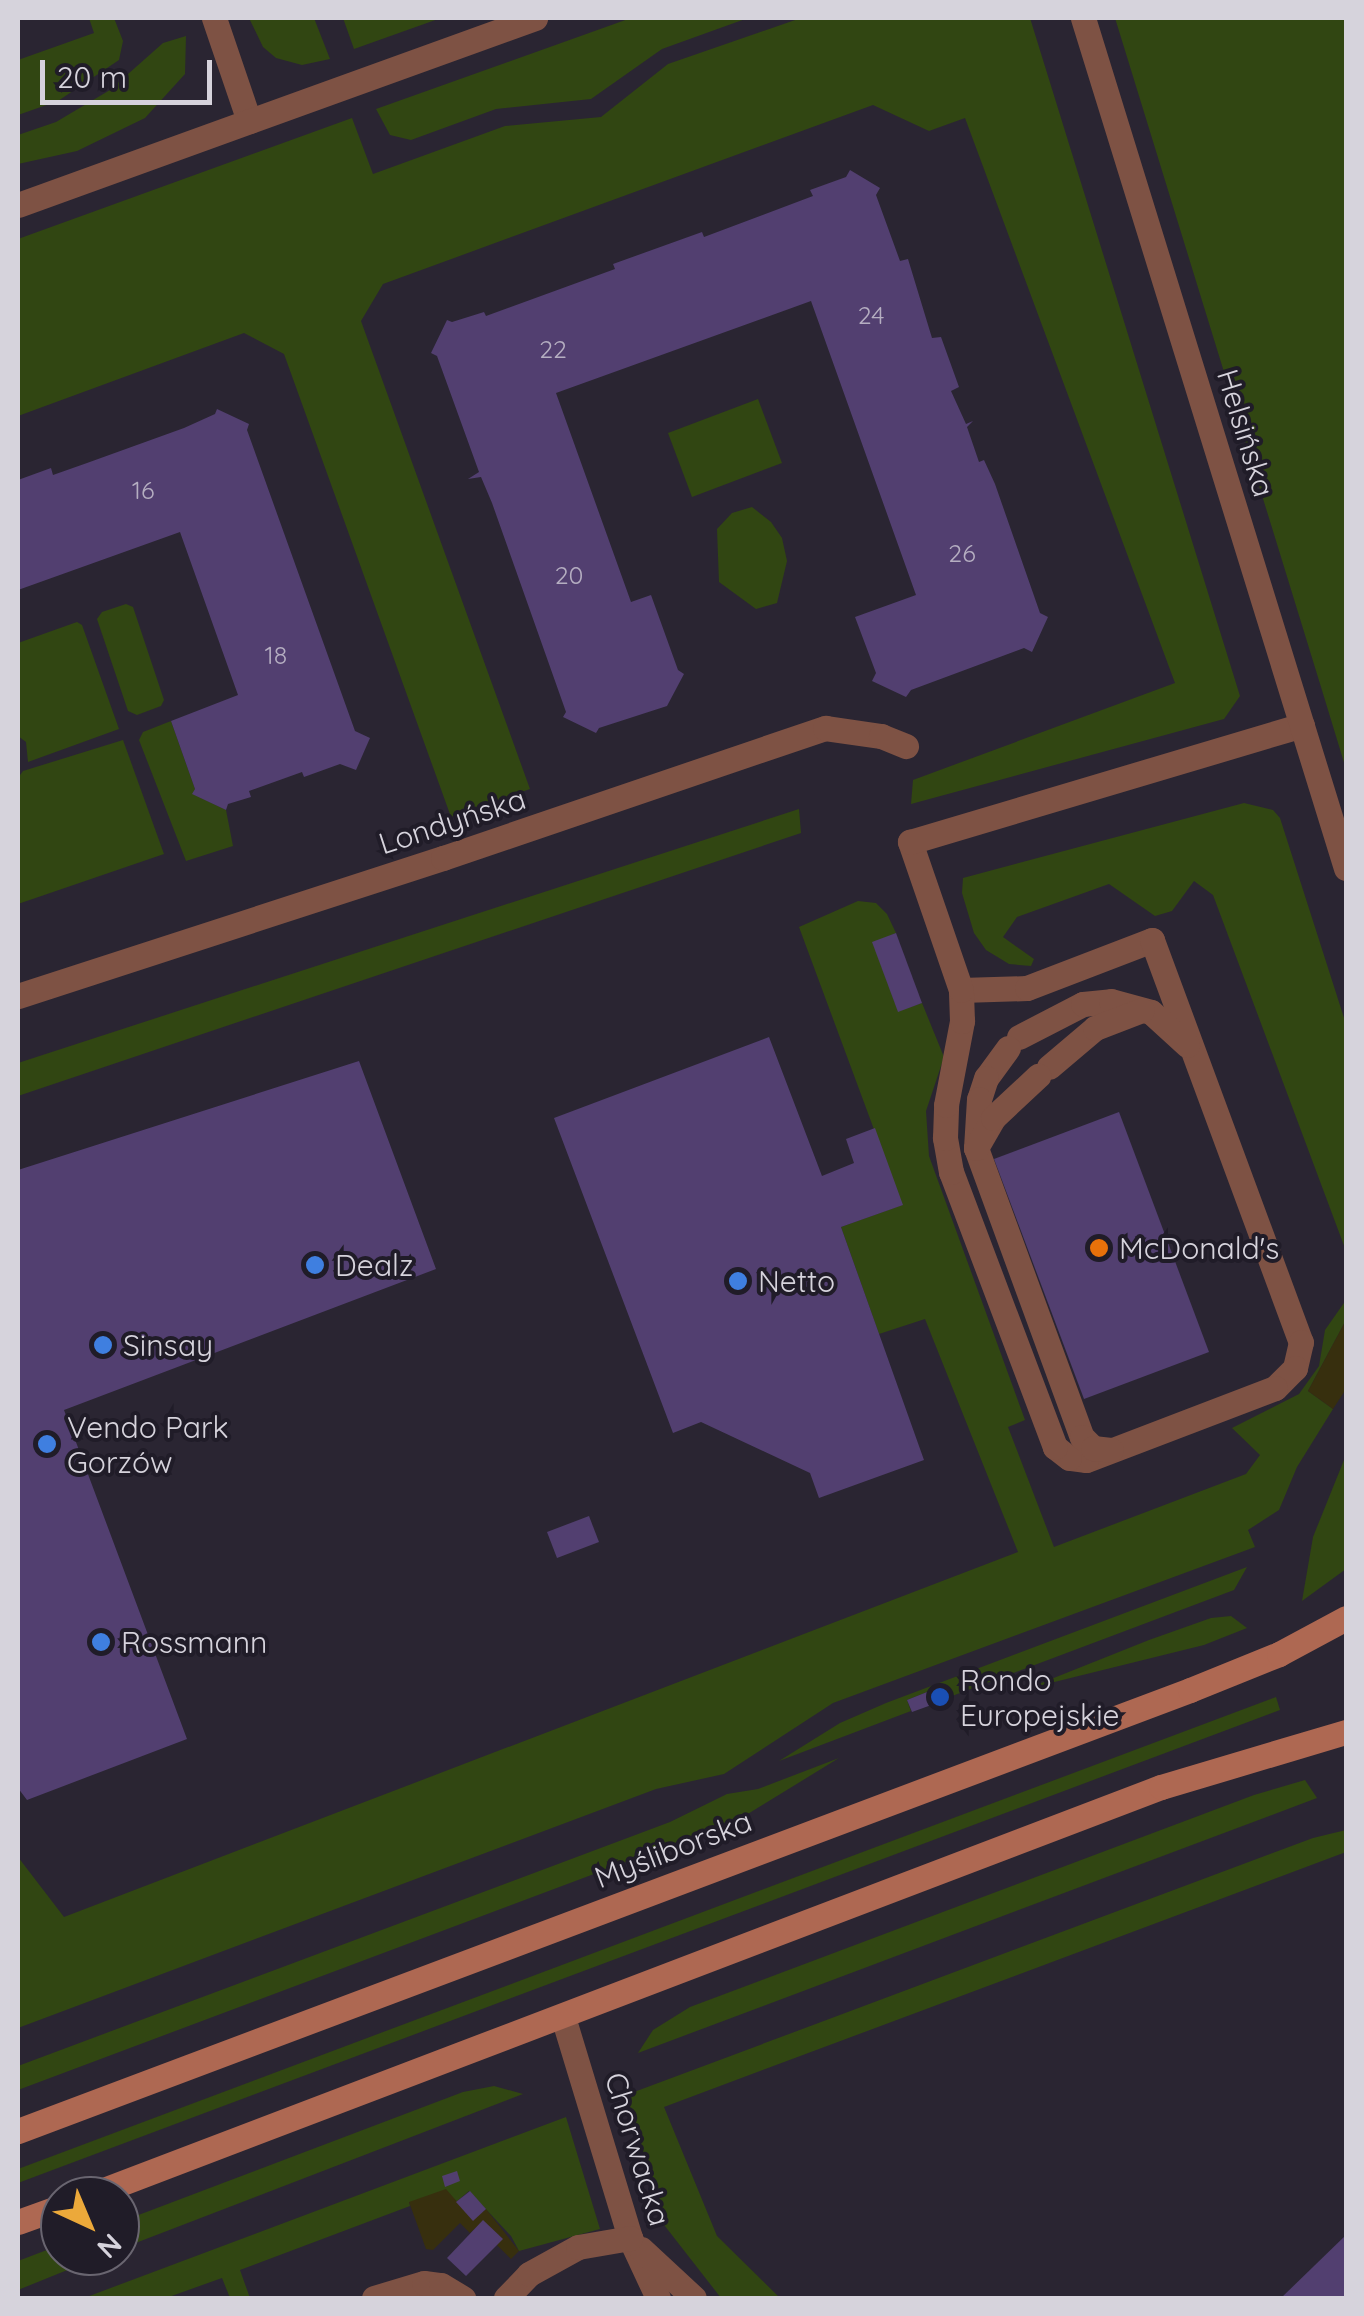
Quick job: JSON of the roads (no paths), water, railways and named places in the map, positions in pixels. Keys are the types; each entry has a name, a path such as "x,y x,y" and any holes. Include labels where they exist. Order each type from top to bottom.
{"main road":[{"name":"Myśliborska","path":"18,2131 1190,1690 1279,1654 1346,1618"},
{"path":"140,2176 1160,1787 1346,1732"}],"street":[{"path":"214,18 250,121"},
{"path":"18,204 535,18"},
{"name":"Helsińska","path":"1083,18 1346,868"},
{"path":"961,990 1027,988 1152,940 1300,1342 1300,1356 1275,1388 1076,1462 1055,1446 951,1172 946,1105 962,1020 961,990 910,842 1302,726"},
{"name":"Londyńska","path":"18,996 825,728 881,736 906,746"},
{"path":"1112,1450 1093,1448 1082,1437 976,1148 978,1099 986,1078 1014,1042 1089,1003 1111,1001 1163,1019 1200,1066"},
{"path":"976,1148 993,1118 1095,1028 1142,1010"},
{"name":"Chorwacka","path":"563,2017 630,2238 658,2298"},
{"path":"506,2298 530,2274 578,2247 630,2238 694,2298"},
{"path":"374,2298 424,2282 441,2285 464,2298"}],"place":[{"name":"McDonald's","path":"1099,1248"},
{"name":"Dealz","path":"315,1265"},
{"name":"Netto","path":"738,1281"},
{"name":"Sinsay","path":"103,1345"},
{"name":"Vendo Park Gorzów","path":"47,1444"},
{"name":"Rossmann","path":"101,1642"},
{"name":"Rondo Europejskie","path":"940,1697"}]}
